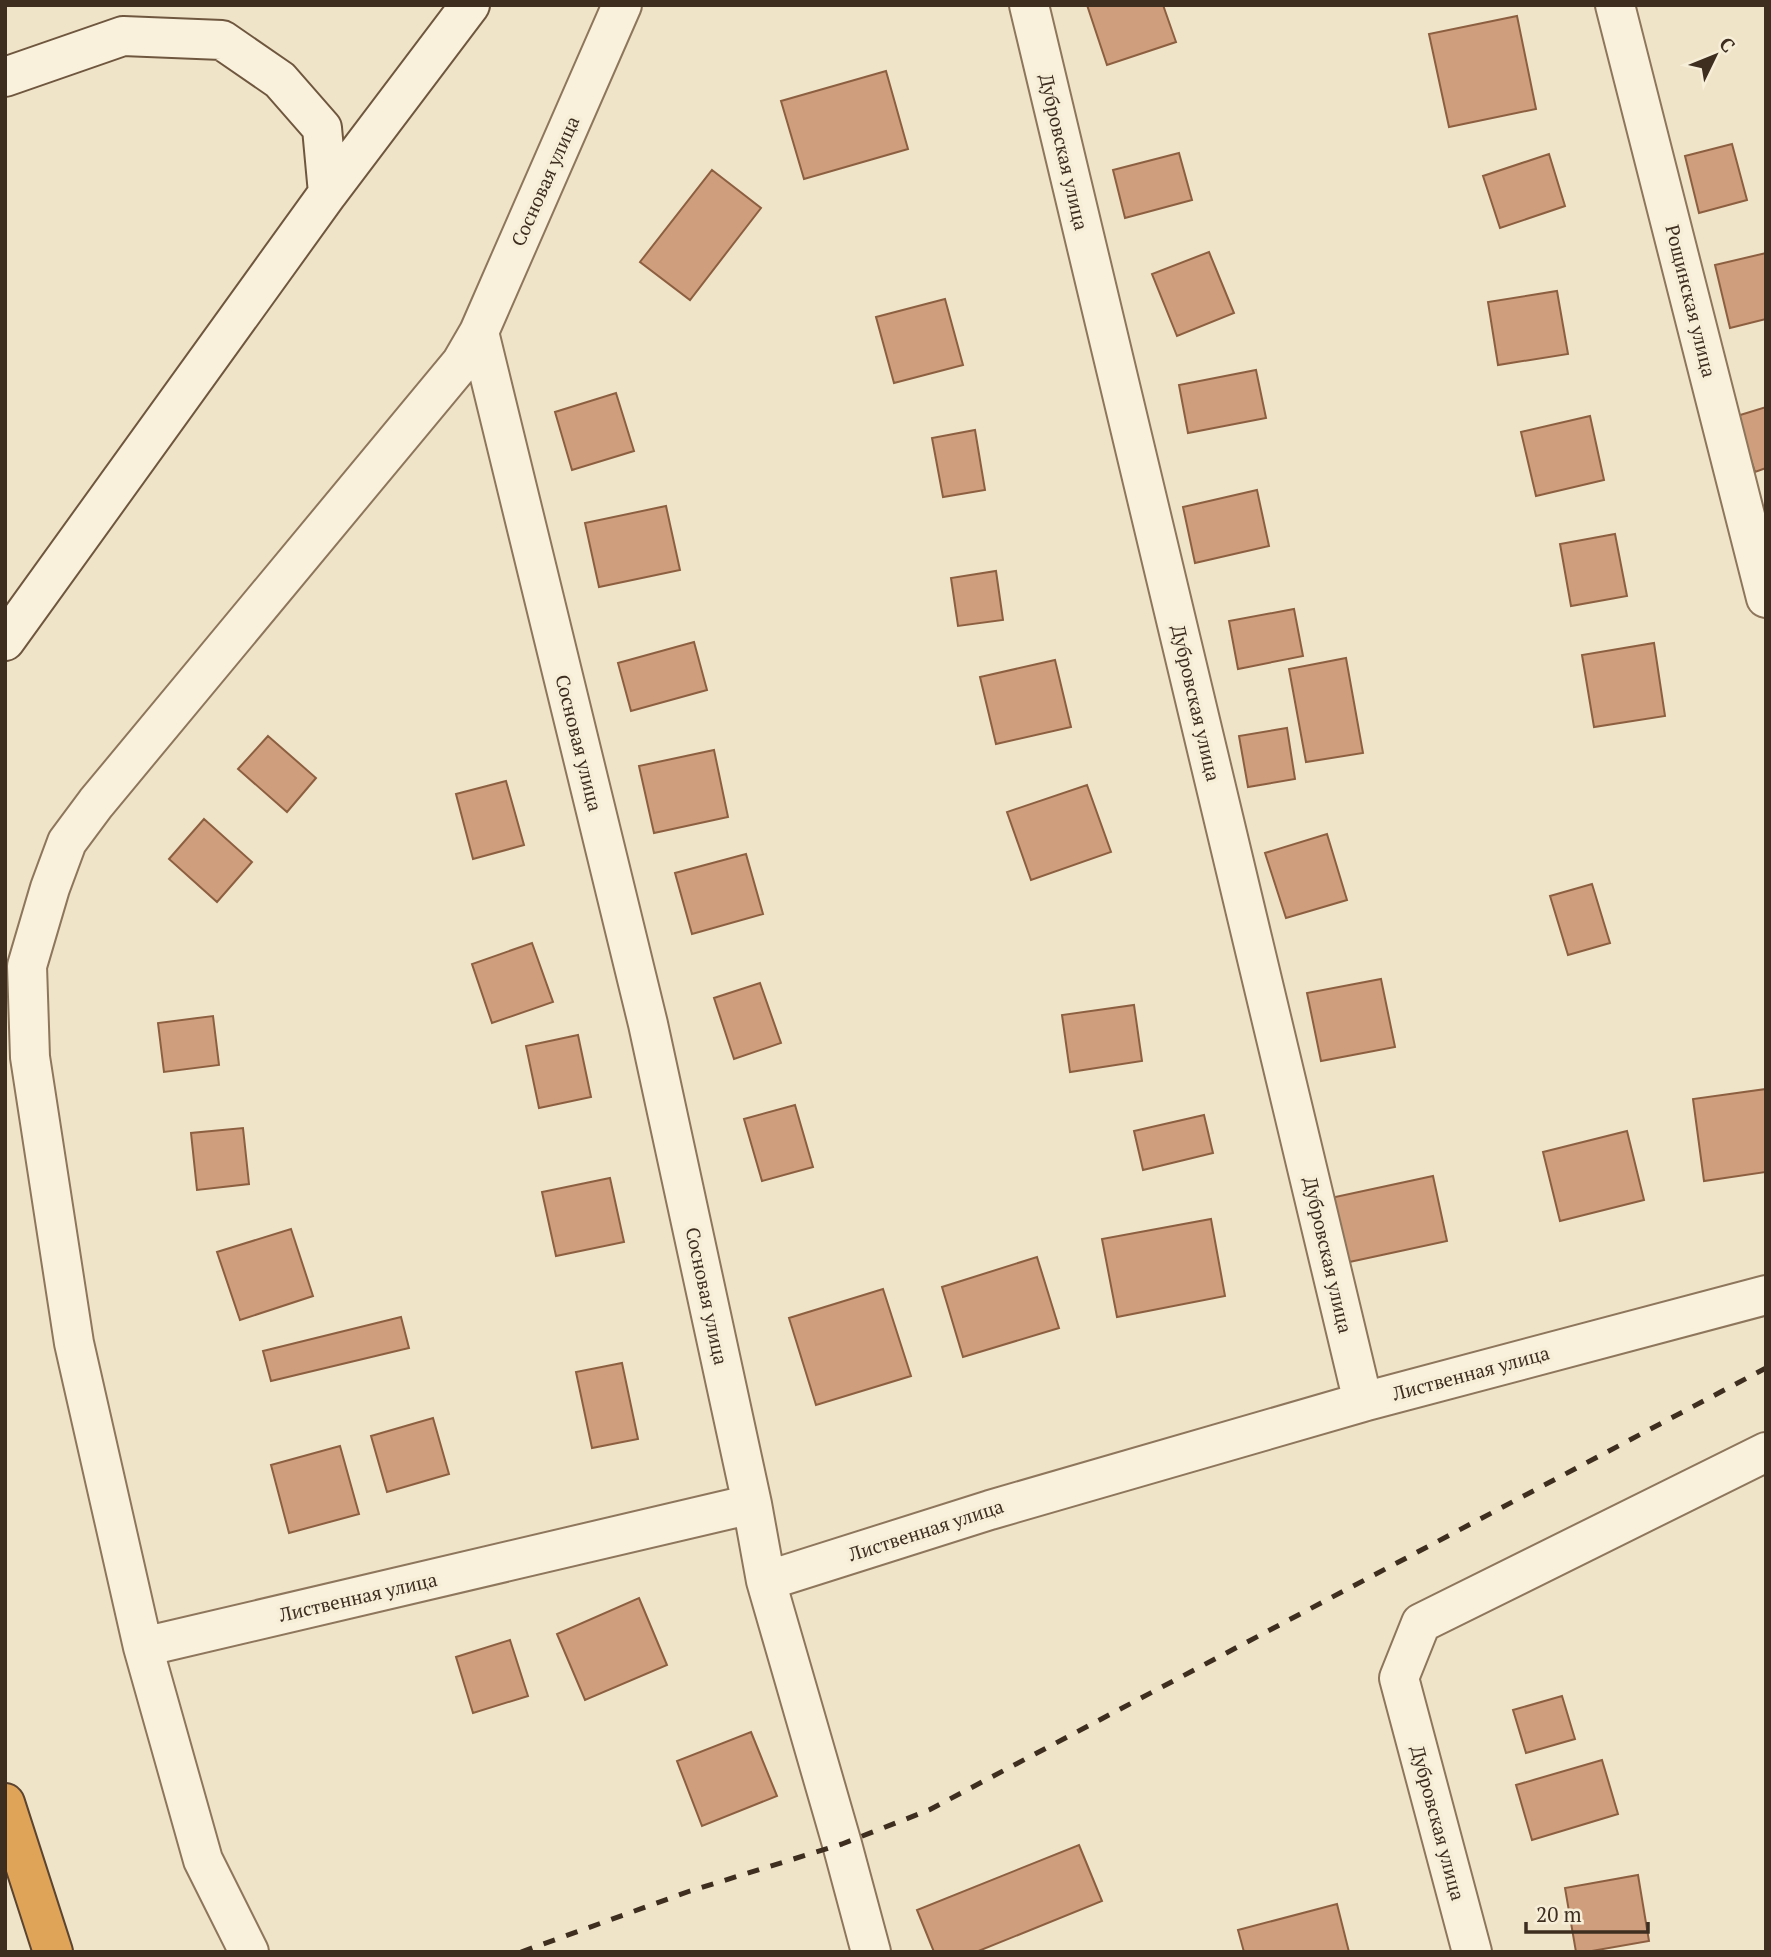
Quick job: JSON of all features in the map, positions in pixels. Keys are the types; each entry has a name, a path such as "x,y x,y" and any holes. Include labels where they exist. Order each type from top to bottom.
{"highway":[{"path":"5,1803 53,1952"}],"street":[{"path":"5,641 328,193 470,5"},
{"name":"Сосновая улица","path":"622,5 479,331 648,1024 752,1504"},
{"name":"Дубровская улица","path":"1028,5 1363,1402"},
{"name":"Рощинская улица","path":"1615,5 1766,598"},
{"path":"5,77 123,36 222,40 280,80 322,128 328,193"},
{"path":"249,1952 203,1860 144,1647 74,1343 30,1058 27,966 50,888 67,842 74,832 104,792 461,363 479,331"},
{"name":"Лиственная улица","path":"766,1581 990,1510 1363,1402 1766,1295"},
{"name":"Дубровская улица","path":"1472,1952 1399,1678 1421,1623 1766,1451"},
{"path":"752,1504 766,1581 871,1952"},
{"name":"Лиственная улица","path":"144,1647 752,1504"}],"building":[{"path":"1087,5 1163,5 1176,42 1107,65"},
{"path":"1517,16 1536,109 1449,127 1429,34"},
{"path":"886,71 908,149 804,179 781,101"},
{"path":"1732,144 1747,200 1699,213 1685,156"},
{"path":"1179,153 1192,200 1125,218 1113,170"},
{"path":"1549,154 1565,206 1500,228 1483,176"},
{"path":"712,170 761,208 690,300 640,262"},
{"path":"1209,252 1234,313 1177,336 1152,274"},
{"path":"1766,253 1766,319 1730,328 1715,265"},
{"path":"1557,291 1568,354 1498,365 1488,302"},
{"path":"945,299 963,365 894,383 876,317"},
{"path":"1256,370 1266,418 1188,433 1179,385"},
{"path":"616,393 634,451 572,470 555,412"},
{"path":"1766,407 1766,468 1755,472 1737,416"},
{"path":"1590,416 1604,480 1536,496 1521,432"},
{"path":"975,430 985,490 943,497 932,438"},
{"path":"1257,490 1269,546 1195,563 1183,507"},
{"path":"666,506 680,570 599,587 585,523"},
{"path":"1615,534 1627,596 1571,606 1560,544"},
{"path":"996,571 1003,620 958,626 951,578"},
{"path":"1294,609 1303,656 1238,669 1229,621"},
{"path":"694,642 707,690 631,711 618,663"},
{"path":"1654,643 1665,716 1594,727 1582,655"},
{"path":"1346,658 1363,753 1306,762 1289,669"},
{"path":"1055,660 1071,727 996,744 980,677"},
{"path":"1287,728 1295,779 1248,787 1239,736"},
{"path":"268,736 316,778 287,812 238,769"},
{"path":"714,750 728,817 654,833 639,766"},
{"path":"506,781 524,845 473,859 456,794"},
{"path":"1087,785 1111,852 1031,880 1007,812"},
{"path":"204,819 252,862 217,902 169,859"},
{"path":"1327,834 1347,900 1286,918 1265,853"},
{"path":"746,854 763,914 692,934 675,873"},
{"path":"1592,884 1610,943 1568,955 1550,896"},
{"path":"532,943 553,1002 492,1023 472,964"},
{"path":"1381,979 1395,1047 1321,1061 1307,993"},
{"path":"760,983 781,1043 734,1059 714,998"},
{"path":"1134,1005 1142,1061 1070,1072 1062,1015"},
{"path":"213,1016 219,1065 164,1072 158,1023"},
{"path":"578,1035 591,1097 539,1108 526,1046"},
{"path":"1766,1089 1766,1172 1704,1181 1693,1099"},
{"path":"795,1105 813,1167 762,1181 744,1119"},
{"path":"1204,1115 1213,1153 1143,1170 1134,1131"},
{"path":"243,1128 249,1184 197,1190 191,1133"},
{"path":"1627,1131 1644,1200 1560,1221 1543,1152"},
{"path":"1433,1176 1447,1241 1340,1264 1326,1199"},
{"path":"610,1178 624,1242 556,1256 542,1192"},
{"path":"1211,1219 1225,1296 1117,1317 1102,1239"},
{"path":"291,1229 313,1296 240,1320 217,1252"},
{"path":"1037,1257 1059,1328 963,1357 942,1287"},
{"path":"883,1289 911,1376 816,1405 789,1318"},
{"path":"401,1317 409,1348 271,1381 263,1351"},
{"path":"622,1363 638,1439 592,1448 576,1372"},
{"path":"433,1418 449,1474 387,1492 371,1436"},
{"path":"340,1446 359,1514 289,1533 271,1465"},
{"path":"639,1598 667,1665 585,1700 557,1634"},
{"path":"510,1640 528,1696 473,1713 456,1657"},
{"path":"1562,1696 1575,1739 1526,1753 1513,1710"},
{"path":"751,1732 777,1796 702,1826 677,1761"},
{"path":"1602,1760 1618,1814 1532,1840 1516,1785"},
{"path":"1079,1845 1102,1901 976,1952 934,1952 917,1910"},
{"path":"1638,1875 1649,1941 1576,1952 1565,1888"},
{"path":"1337,1904 1349,1952 1244,1952 1238,1930"}],"railway":[{"path":"521,1952 690,1891 842,1844 929,1810 1766,1368"}]}
